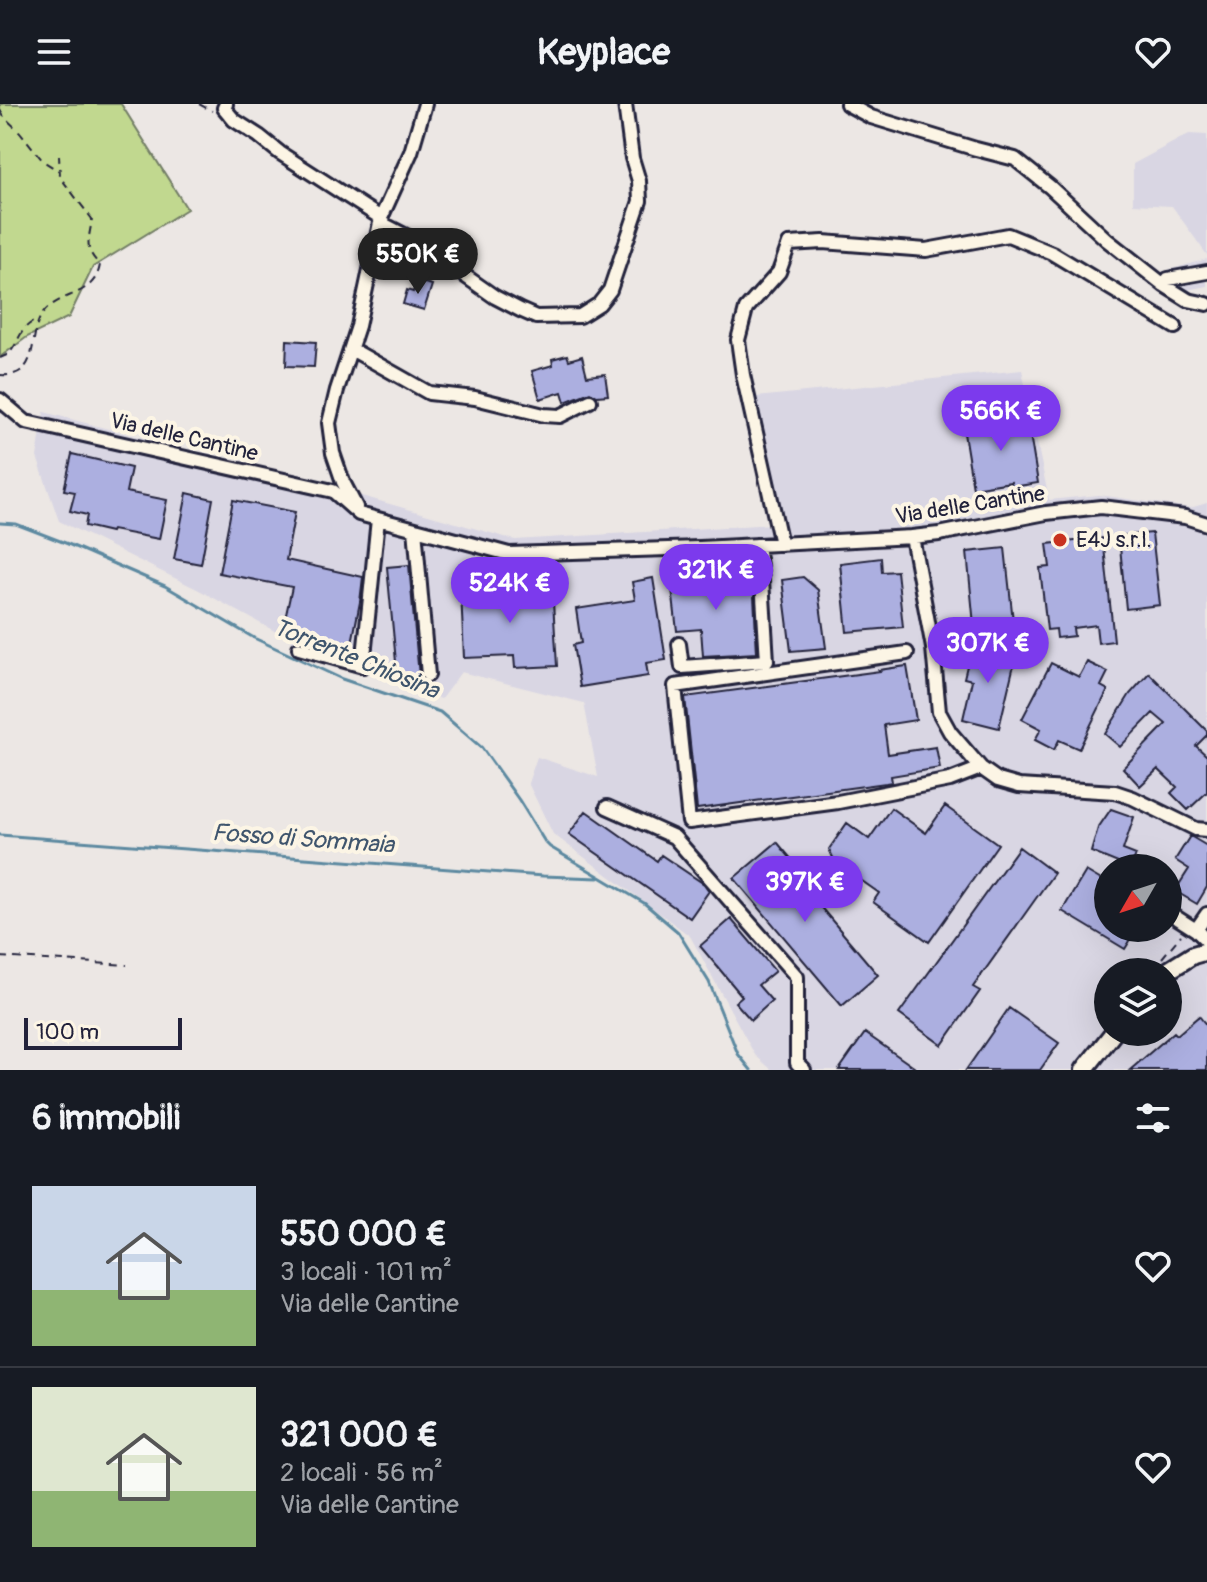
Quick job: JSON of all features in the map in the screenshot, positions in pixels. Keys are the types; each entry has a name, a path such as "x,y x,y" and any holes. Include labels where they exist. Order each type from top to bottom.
{"main road":[{"path":"1182,959 1207,951"},
{"path":"1084,1070 1103,1046"}],"street":[{"path":"226,104 224,108 234,120 280,153 495,297 536,317 580,316 599,304 610,290 640,201 625,104"},
{"path":"359,514 333,453 329,423 358,326 381,218 411,152 425,104"},
{"path":"847,104 871,117 1015,159 1107,240 1164,285 1188,300 1207,304"},
{"path":"781,544 738,340 746,309 779,272 789,244 823,242 926,250 1008,235 1052,253 1175,327"},
{"path":"1164,285 1168,279 1207,272"},
{"path":"351,349 429,393 475,398 560,416 590,401"},
{"name":"Via delle Cantine","path":"0,400 26,422 333,491 359,514 509,554 912,537 1046,513 1101,507 1185,517 1207,524"},
{"path":"299,648 363,666 378,519"},
{"path":"415,529 428,675"},
{"path":"912,537 933,648 939,712 950,732 981,768 998,780 1019,786 1115,792 1196,829 1207,830"},
{"path":"679,644 682,667 767,661 757,545"},
{"path":"907,653 675,686 689,822 838,802 950,780 981,768"},
{"path":"607,807 674,837 797,977 797,1063 804,1070"},
{"path":"1192,928 1207,914"},
{"path":"1182,921 1207,941"}],"path":[{"path":"0,110 43,161 59,172"},
{"path":"0,375 13,374 24,368 44,311 92,284 98,275 100,265 88,248 92,219 63,181 59,172 59,155"},
{"path":"0,358 9,354 28,324 38,324"},
{"path":"1169,958 1192,928"},
{"path":"0,957 127,965"}],"shaded area":[{"path":"1189,134 1207,135 1207,255 1172,206 1133,204 1133,164"},
{"path":"1207,259 1207,286 1176,292 1158,273"},
{"path":"1022,370 1049,500 1099,495 1190,508 1207,503 1207,1070 772,1070 755,1055 690,936 553,834 528,783 537,757 598,777 584,703 461,672 441,699 293,641 199,590 59,521 37,457 44,412 515,540 773,524 756,397"}],"green space":[{"path":"0,104 121,104 187,209 93,267 69,317 27,337 0,357"}],"building":[{"path":"417,281 432,285 424,310 403,304 407,290 413,292"},
{"path":"287,340 316,342 314,367 286,366"},
{"path":"567,355 569,360 582,356 587,376 605,374 608,395 597,396 590,392 565,402 562,392 540,399 532,371 553,365 552,359"},
{"path":"1027,416 1038,483 1012,487 1011,482 973,488 963,427"},
{"path":"72,454 131,468 126,492 167,500 159,539 85,526 87,515 70,511 75,492 64,490"},
{"path":"187,493 213,499 201,564 174,559"},
{"path":"233,500 295,512 286,560 363,577 351,648 282,633 292,587 219,573"},
{"path":"1152,533 1160,605 1126,609 1119,536"},
{"path":"1103,538 1114,641 1098,643 1096,625 1073,628 1074,636 1057,638 1056,629 1047,630 1040,568 1050,567 1047,544"},
{"path":"1005,548 1013,621 974,625 967,552"},
{"path":"881,558 882,572 897,571 903,627 847,632 840,563"},
{"path":"409,565 421,681 398,683 387,567"},
{"path":"700,568 701,581 753,577 757,653 703,656 701,629 677,631 670,571"},
{"path":"803,577 818,590 826,648 791,651 782,580"},
{"path":"653,578 666,660 646,663 648,676 580,687 573,645 581,643 576,609 635,600 632,582"},
{"path":"552,586 557,666 515,668 514,656 464,658 461,591"},
{"path":"972,645 1016,656 999,728 963,719 972,680 964,678"},
{"path":"1087,662 1108,672 1101,686 1108,690 1079,749 1059,740 1054,750 1035,740 1041,729 1022,719 1051,663 1079,677"},
{"path":"907,666 916,720 884,725 888,754 936,747 940,768 891,776 892,782 697,809 685,697"},
{"path":"1149,673 1207,731 1196,746 1207,756 1207,792 1188,810 1171,793 1177,787 1158,769 1140,786 1123,768 1166,724 1153,713 1120,747 1105,734 1130,694"},
{"path":"945,806 998,844 929,942 873,902 879,893 835,862 829,849 847,823 869,839 891,808 926,833"},
{"path":"1111,809 1134,817 1123,850 1133,854 1091,852 1098,828"},
{"path":"586,811 657,861 661,855 704,884 709,891 690,918 569,834"},
{"path":"1190,836 1207,846 1207,887 1197,904 1182,895 1182,880 1189,869 1182,864 1182,854 1179,854"},
{"path":"777,842 808,879 802,885 878,975 842,1006 734,878"},
{"path":"1019,847 1054,873 973,987 980,991 942,1045 899,1014"},
{"path":"1086,871 1094,876 1094,930 1062,911"},
{"path":"731,919 775,971 758,985 772,1001 751,1020 735,1002 742,996 700,946"},
{"path":"1113,942 1129,942 1125,949"},
{"path":"1009,1008 1059,1043 1040,1070 966,1070"},
{"path":"1199,1016 1207,1026 1207,1070 1130,1070 1158,1046 1182,1046 1182,1031"},
{"path":"865,1033 918,1070 839,1070"}],"waterway":[{"name":"Torrente Chiosina","path":"0,523 16,524 165,586 254,638 342,679 440,712 482,748 550,847 644,903 678,932 709,982 738,1054 751,1070"},
{"name":"Fosso di Sommaia","path":"0,835 599,878"}],"place":[{"name":"E4J s.r.l.","path":"1060,540"}]}
